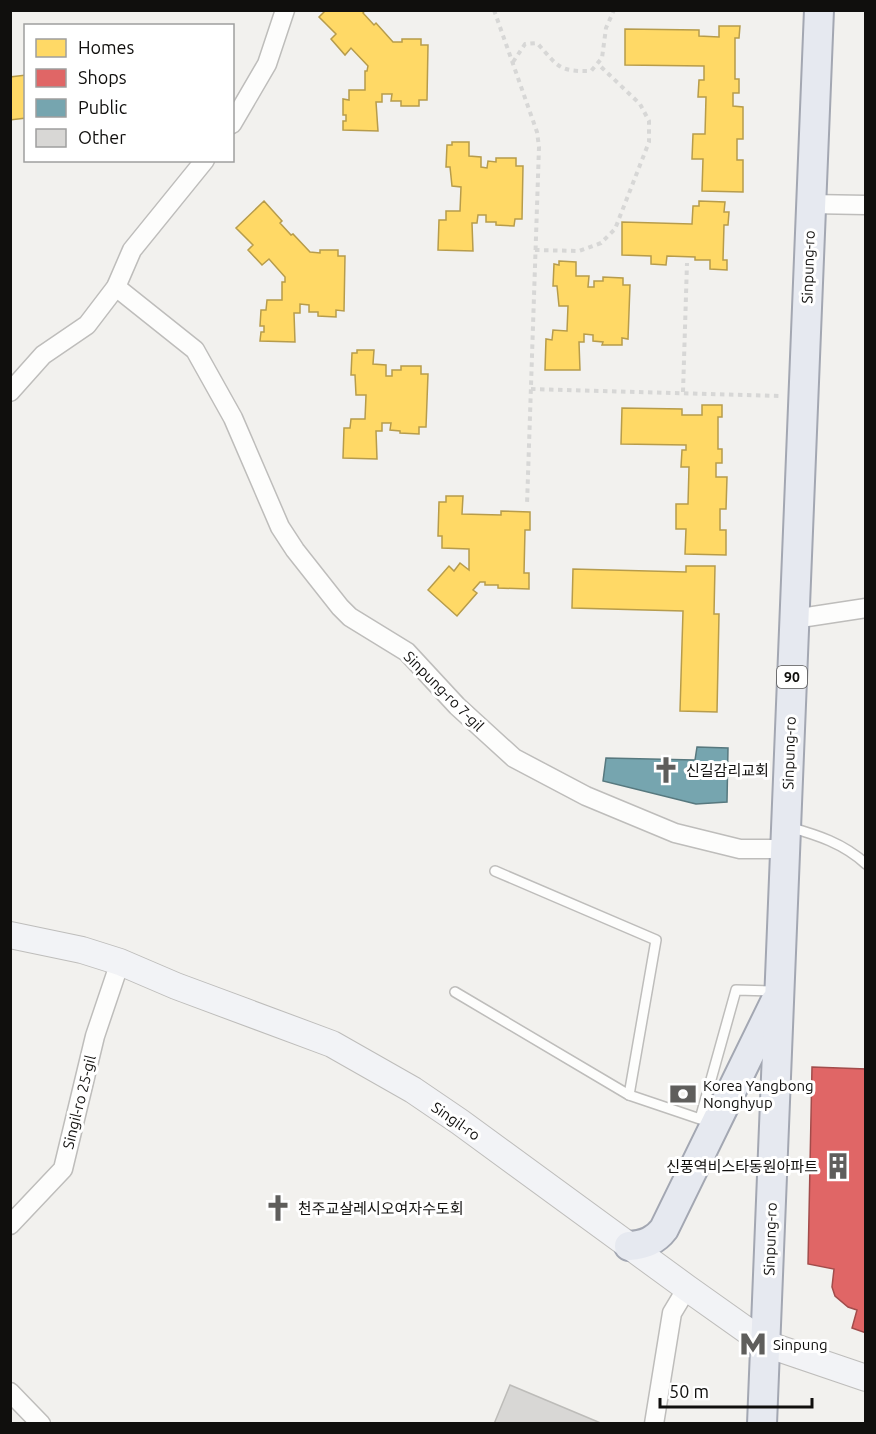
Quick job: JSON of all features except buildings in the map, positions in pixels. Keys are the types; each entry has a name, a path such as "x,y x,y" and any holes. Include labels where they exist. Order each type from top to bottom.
{"main road":[{"name":"Sinpung-ro","path":"762,1424 819,10"},
{"name":"Singil-ro","path":"10,935 73,948 120,962 176,986 332,1044 412,1090 460,1122 766,1344 866,1378"},
{"path":"629,1246 650,1242 664,1229 780,992"}],"street":[{"path":"234,121 267,64 285,10"},
{"path":"10,392 43,356 87,325 116,287 132,250 203,162"},
{"path":"810,204 866,205"},
{"name":"Sinpung-ro 7-gil","path":"116,287 195,350 233,418 280,527 340,607 351,617 407,652 457,706 514,758 586,796 675,833 740,849 786,838"},
{"path":"794,619 866,608"},
{"name":"Singil-ro 25-gil","path":"10,1225 63,1168 95,1036 120,962"},
{"path":"654,1424 672,1313 687,1288"},
{"path":"10,1392 41,1424"}],"lane":[{"path":"786,838 818,835 839,844 866,864"},
{"path":"495,871 656,940 629,1095"},
{"path":"455,992 629,1095 700,1119 736,990 780,992"}],"path":[{"path":"494,10 537,132 539,147 527,505"},
{"path":"513,63 525,44 537,43 560,68 572,72 591,71 602,58 606,28 614,10"},
{"path":"535,250 579,251 601,243 615,229 649,142 649,121 640,104 598,64"},
{"path":"683,392 687,263"},
{"path":"531,389 803,397"}],"place":[{"name":"신길감리교회","path":"666,770"},
{"name":"Korea Yangbong Nonghyup","path":"683,1094"},
{"name":"신풍역비스타동원아파트","path":"838,1166"},
{"name":"천주교살레시오여자수도회","path":"278,1208"},
{"name":"Sinpung","path":"753,1344"}]}
